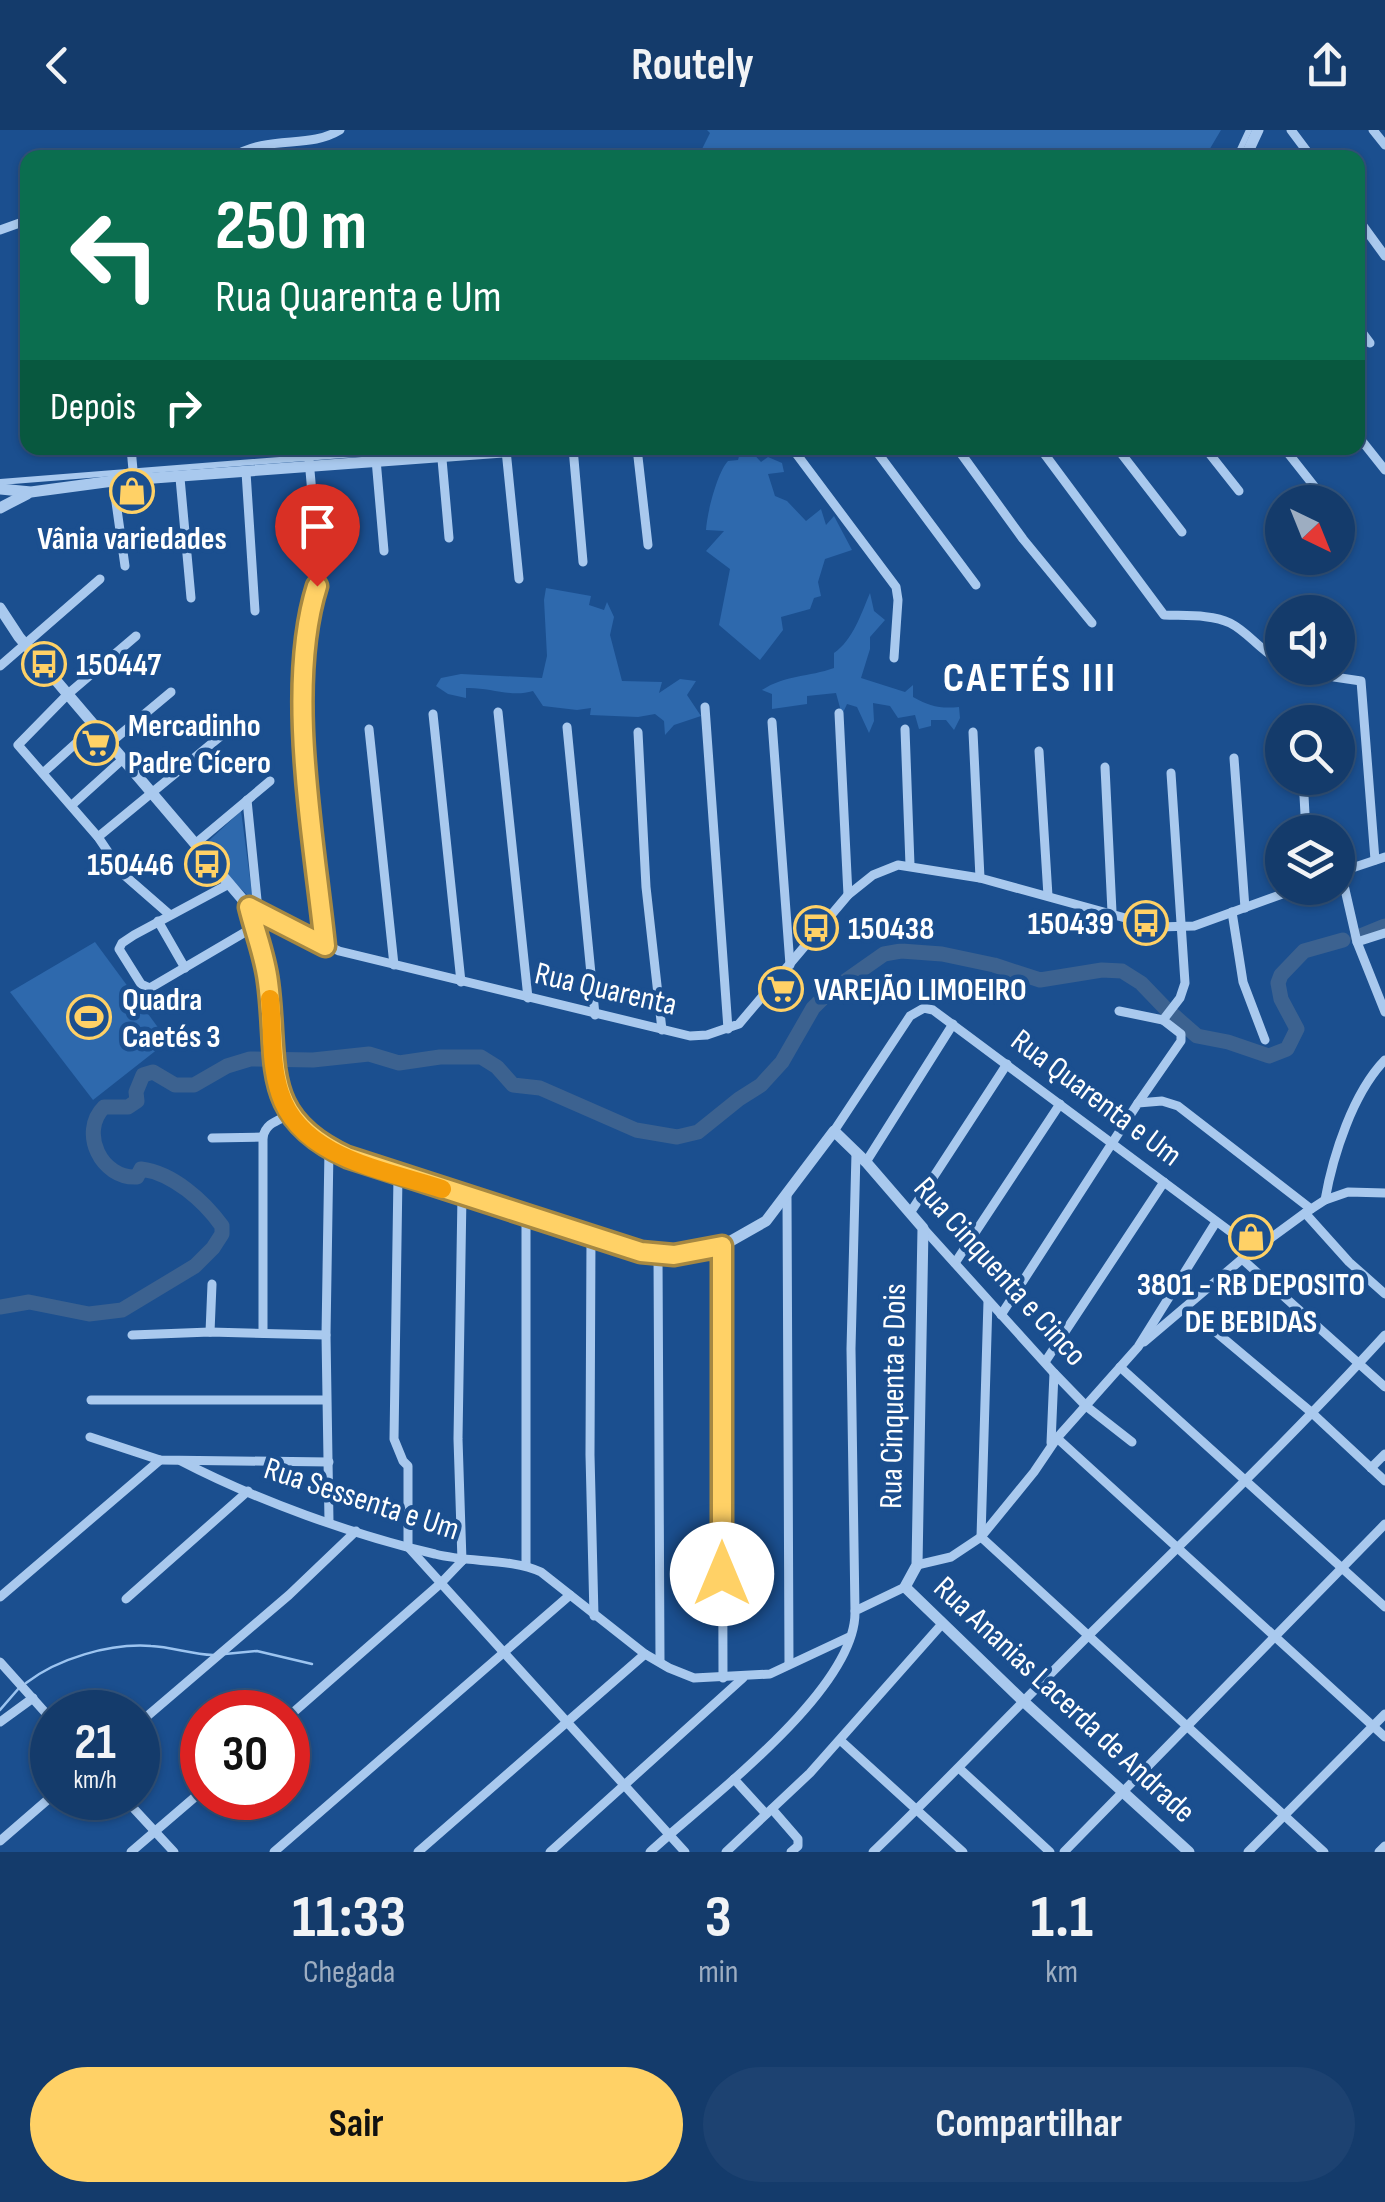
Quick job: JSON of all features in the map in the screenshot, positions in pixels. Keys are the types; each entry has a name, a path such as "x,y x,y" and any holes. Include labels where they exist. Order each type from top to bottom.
{"street":[{"path":"245,150 319,138 340,130"},
{"path":"1373,130 1385,145"},
{"path":"1365,229 1385,256"},
{"path":"1365,337 1370,344"},
{"path":"1365,445 1385,470"},
{"path":"132,455 134,477"},
{"path":"0,486 358,455"},
{"path":"375,455 384,552"},
{"path":"440,455 449,538"},
{"path":"507,455 519,579"},
{"path":"573,455 583,562"},
{"path":"638,455 648,545"},
{"path":"797,455 896,587 894,658"},
{"path":"879,455 976,585"},
{"path":"962,455 1092,623"},
{"path":"1045,455 1164,615 1220,619 1232,624 1265,652"},
{"path":"1123,455 1182,532"},
{"path":"1210,455 1238,491"},
{"path":"1290,455 1313,485"},
{"path":"0,486 32,492 134,477 180,478 246,472 309,458"},
{"path":"309,458 319,572 304,648 304,740 325,946"},
{"path":"246,472 255,611"},
{"path":"180,478 192,598"},
{"path":"112,482 125,566"},
{"path":"0,508 32,492"},
{"path":"0,666 22,640 100,578"},
{"name":"Rua Quarenta","path":"0,608 22,640 253,915 325,946 595,1015 690,1036 728,1030"},
{"name":"Rua Quarenta","path":"0,622 22,640"},
{"path":"136,636 68,694 19,742 19,748 72,805 123,874 170,914"},
{"path":"1355,680 1361,681 1380,858 1355,867"},
{"path":"110,743 172,692"},
{"path":"706,708 728,1030"},
{"path":"498,712 528,998"},
{"path":"839,713 848,895"},
{"path":"433,714 461,982"},
{"path":"772,722 790,965"},
{"path":"43,773 96,726"},
{"path":"98,837 233,726"},
{"path":"566,727 595,1015"},
{"path":"369,729 394,965"},
{"path":"905,729 910,865"},
{"path":"638,732 646,887 662,1030"},
{"path":"973,732 980,878"},
{"path":"1040,751 1048,896"},
{"path":"1234,758 1246,908"},
{"path":"72,805 123,759"},
{"path":"1105,767 1112,912"},
{"path":"1164,1020 1180,998 1185,983 1172,773"},
{"path":"195,844 270,781"},
{"path":"248,800 253,915 268,979 276,1075 289,1115 265,1128 263,1138 262,1333"},
{"path":"728,1030 754,1010 848,895 874,875 898,865 980,878 1158,927 1181,928 1265,901"},
{"path":"230,884 122,943 119,949 144,987 150,988 185,968 253,915"},
{"path":"1348,905 1357,942 1385,1012"},
{"path":"1232,912 1244,982 1265,1040"},
{"path":"158,921 185,968"},
{"path":"1357,942 1385,934"},
{"name":"Rua Quarenta e Um","path":"289,1115 328,1149 398,1175 658,1255 696,1253 722,1246 766,1221 834,1131 910,1016 924,1008 954,1024 1254,1250"},
{"path":"1001,1315 1181,1041 1181,1034 1164,1020 1119,1011"},
{"path":"650,1852 734,1779 817,1696 855,1621 851,1350 861,1157 954,1024"},
{"path":"1326,1200 1338,1148 1360,1090 1385,1060"},
{"path":"910,1212 1007,1064"},
{"path":"1138,1103 1162,1101 1178,1106 1309,1211 1349,1262 1385,1294"},
{"path":"955,1263 1060,1104"},
{"name":"Rua Cinquenta e Cinco","path":"834,1131 1054,1373 1086,1406 1132,1442"},
{"path":"212,1138 263,1138"},
{"path":"328,1149 326,1400 330,1522"},
{"path":"398,1175 394,1439 408,1466 408,1548 685,1852"},
{"path":"1045,1362 1164,1182"},
{"path":"855,1610 905,1586 916,1565 951,1557 981,1537 1054,1442 1138,1347 1242,1259 1326,1200 1348,1192 1385,1193"},
{"path":"1373,1194 1385,1205"},
{"path":"310,1698 462,1560 458,1438 462,1195"},
{"path":"787,1196 790,1664"},
{"path":"526,1215 526,1565"},
{"path":"1138,1347 1216,1222"},
{"name":"Rua Cinquenta e Dois","path":"916,1565 923,1228"},
{"path":"591,1237 594,1616"},
{"path":"722,1246 723,1678"},
{"path":"658,1255 660,1661"},
{"path":"1242,1259 1385,1387"},
{"path":"210,1332 212,1284"},
{"path":"988,1302 981,1537 1324,1852"},
{"path":"1186,1308 1385,1481"},
{"path":"132,1335 326,1335"},
{"path":"873,1852 960,1769 1385,1335"},
{"path":"1120,1367 1385,1607"},
{"path":"1054,1373 1054,1442 1385,1736"},
{"path":"91,1400 326,1400"},
{"name":"Rua Sessenta e Um","path":"90,1438 160,1460 181,1461 356,1532 408,1548 462,1560 526,1565 541,1572 646,1654 694,1678 770,1674 849,1637"},
{"path":"1372,1468 1385,1454"},
{"path":"0,1597 160,1460"},
{"path":"181,1461 329,1462"},
{"path":"126,1599 248,1490"},
{"path":"1064,1852 1385,1524"},
{"path":"160,1705 356,1532"},
{"name":"Rua Ananias Lacerda de Andrade","path":"905,1586 1023,1701 1189,1852"},
{"path":"274,1852 570,1595"},
{"path":"726,1852 840,1740 942,1624"},
{"path":"418,1852 646,1654"},
{"path":"0,1662 30,1695"},
{"path":"550,1852 742,1678"},
{"path":"0,1722 30,1697"},
{"path":"1248,1852 1385,1714"},
{"path":"840,1740 963,1852"},
{"path":"960,1769 1050,1852"},
{"path":"734,1779 798,1840 798,1846 790,1852"},
{"path":"131,1852 180,1810"},
{"path":"0,1841 30,1815"},
{"path":"145,1820 174,1852"},
{"path":"1379,1852 1385,1846"}],"shaded area":[{"path":"707,130 1221,130 1209,150 702,150 710,133"},
{"path":"739,455 754,455 761,462 768,457 782,463 784,472 768,474 775,496 787,501 806,521 821,509 826,525 834,516 852,550 825,559 818,582 821,596 814,598 810,609 781,617 783,630 760,660 719,625 730,569 706,551 724,531 706,530 720,474 728,461 738,460"},
{"path":"546,588 591,596 589,605 604,610 607,602 614,617 610,635 622,681 662,682 659,693 680,679 696,681 687,695 701,716 674,725 665,735 664,721 655,714 590,715 591,708 543,706 533,691 466,688 466,698 436,686 441,678 461,674 542,678 547,656"},
{"path":"870,593 874,611 885,620 870,637 861,678 905,692 913,685 913,697 919,700 940,707 959,707 960,718 954,730 946,720 931,720 931,726 919,729 915,715 898,718 890,706 873,703 874,721 869,733 857,707 847,704 842,715 836,693 807,696 807,704 772,709 772,694 762,690 834,668 834,653 851,634"},
{"path":"241,811 253,901 201,848"},
{"name":"Quadra Caetés 3","path":"95,942 168,1041 93,1100 10,992"}],"waterway":[{"path":"1358,937 1385,926"},
{"path":"1172,1014 1197,1036 1269,1056 1287,1049 1297,1029 1281,999 1281,975 1304,951 1343,940"},
{"path":"0,1307 29,1302 89,1314 122,1310 195,1266 213,1248 222,1234 222,1226 197,1198 165,1176 141,1169 137,1177 124,1176 113,1170 104,1162 94,1141 97,1117 104,1107 128,1107 137,1101 143,1075 153,1072 175,1085 194,1085 227,1066 250,1059 313,1060 369,1054 399,1063 481,1057 497,1067 513,1085 540,1088 636,1130 677,1137 698,1132 761,1085 782,1062 813,1008 884,954 942,954 1040,980 1102,970 1122,971 1141,983 1167,1010"},
{"path":"26,1683 68,1660 118,1647 159,1647 213,1655"},
{"path":"225,1654 257,1651 312,1664"},
{"path":"0,1710 19,1688"}],"slow traffic":[{"path":"270,999 276,1075 289,1115 317,1142 347,1157 442,1189"}],"place":[{"name":"Vânia variedades","path":"132,491"},
{"name":"150447","path":"44,664"},
{"name":"Mercadinho Padre Cícero","path":"96,743"},
{"name":"150446","path":"207,864"},
{"name":"150439","path":"1146,923"},
{"name":"150438","path":"816,928"},
{"name":"VAREJÃO LIMOEIRO","path":"781,989"},
{"name":"Quadra Caetés 3","path":"89,1017"},
{"name":"3801 - RB DEPOSITO DE BEBIDAS","path":"1251,1237"}],"district":[{"name":"CAETÉS III","path":"1030,676"}],"route":[{"path":"317,586 304,648 304,740 325,946 249,907 268,979 280,1094 289,1115 317,1142 398,1175 641,1252 674,1255 722,1246 722,1574"}]}
